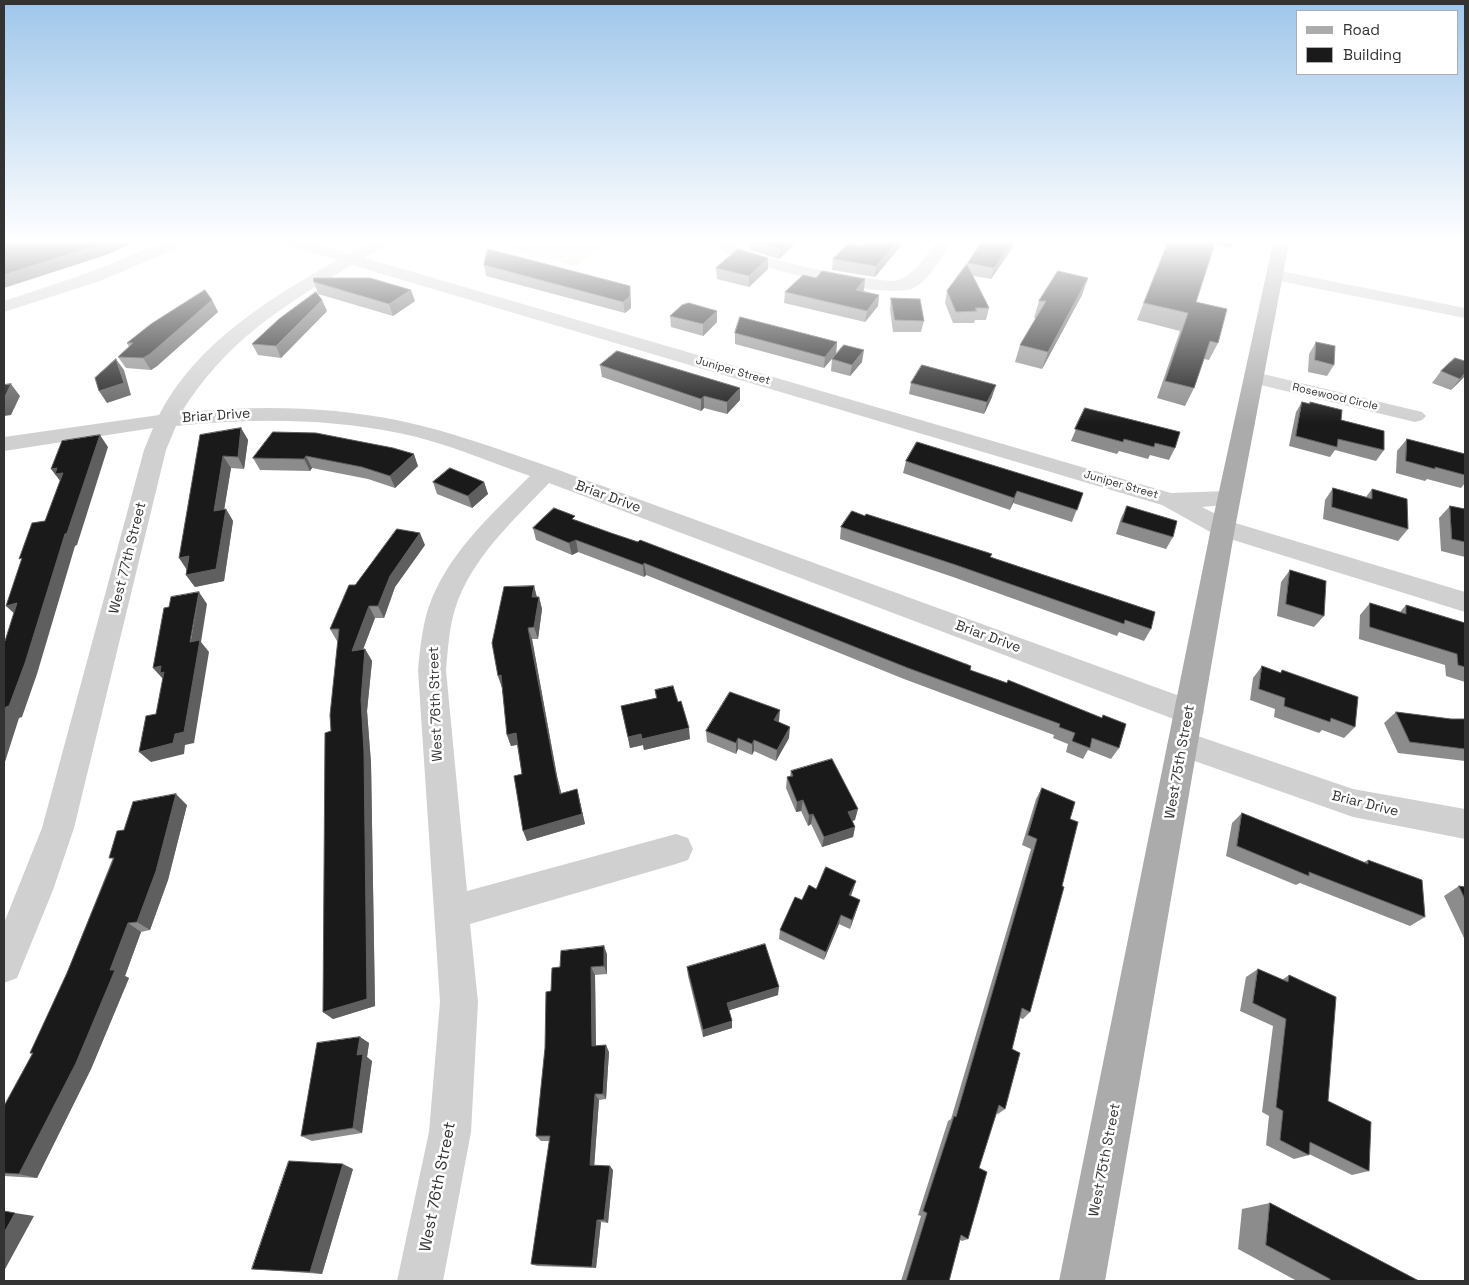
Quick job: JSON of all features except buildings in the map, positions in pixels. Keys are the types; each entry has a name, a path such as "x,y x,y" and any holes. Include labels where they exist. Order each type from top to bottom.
{"main road":[{"name":"West 75th Street","path":"1082,1281 1226,514 1270,303"}],"street":[{"path":"4,307 16,303"},
{"name":"West 77th Street","path":"4,964 36,890 58,828 155,450 167,420 191,380 217,351 245,325 276,303"},
{"name":"Juniper Street","path":"500,303 1170,500 1226,514 1465,602"},
{"path":"1415,303 1465,313"},
{"name":"Rosewood Circle","path":"1255,378 1415,416"},
{"name":"Briar Drive","path":"4,444 167,420 259,414 355,419 400,427 544,473 1189,712"},
{"name":"West 76th Street","path":"420,1281 450,1132 459,1002 453,912 439,775 432,670 436,626 448,590 464,563 544,473"},
{"name":"Briar Drive","path":"1184,744 1262,773 1353,803 1465,824"},
{"path":"453,912 676,848"}]}
